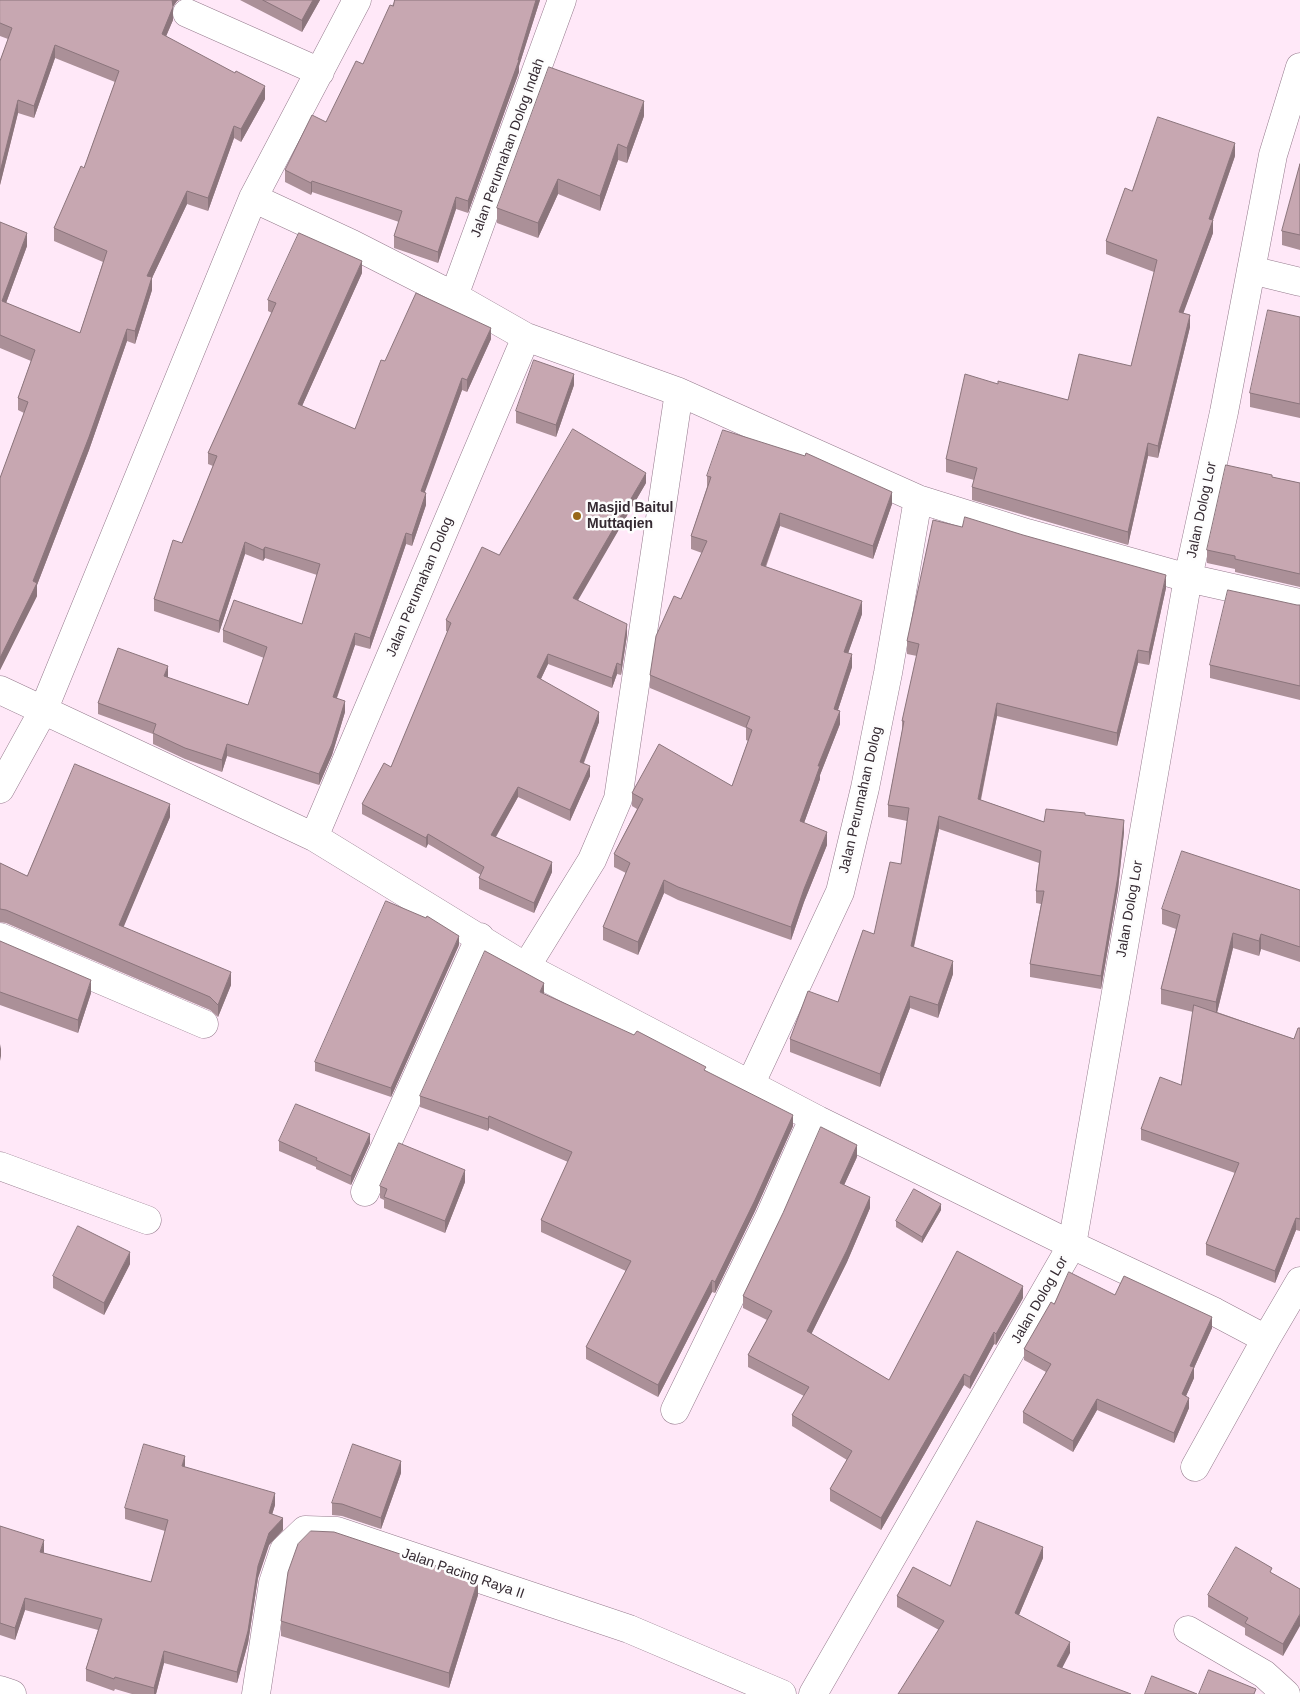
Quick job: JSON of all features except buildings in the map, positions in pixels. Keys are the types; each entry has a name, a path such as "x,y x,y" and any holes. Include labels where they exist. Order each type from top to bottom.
{"street":[{"path":"0,789 43,711 253,198 357,0"},
{"name":"Jalan Perumahan Dolog Indah","path":"454,296 562,0"},
{"path":"187,12 320,72"},
{"name":"Jalan Dolog Lor","path":"813,1694 1072,1245 1188,578 1224,412 1273,155 1300,67"},
{"path":"253,198 352,244 454,296 526,337 679,392 918,499 1188,578 1300,604"},
{"path":"1251,270 1300,282"},
{"name":"Jalan Perumahan Dolog","path":"314,837 526,337"},
{"path":"526,966 592,860 618,799 679,392"},
{"name":"Jalan Perumahan Dolog","path":"750,1085 840,892 865,788 888,673 918,499"},
{"path":"0,690 314,837 526,966 750,1085 1072,1245 1215,1312 1266,1339"},
{"path":"0,937 204,1024"},
{"path":"365,1192 480,938"},
{"path":"675,1410 769,1218 809,1128 818,1120"},
{"path":"0,1166 147,1220"},
{"path":"1195,1466 1300,1281"},
{"name":"Jalan Pacing Raya II","path":"256,1694 273,1583 284,1550 305,1530 337,1531 629,1629 782,1694"},
{"path":"1188,1630 1264,1674 1286,1694"},
{"path":"0,1690 12,1694"}],"place":[{"name":"Masjid Baitul Muttaqien","path":"577,516"}]}
